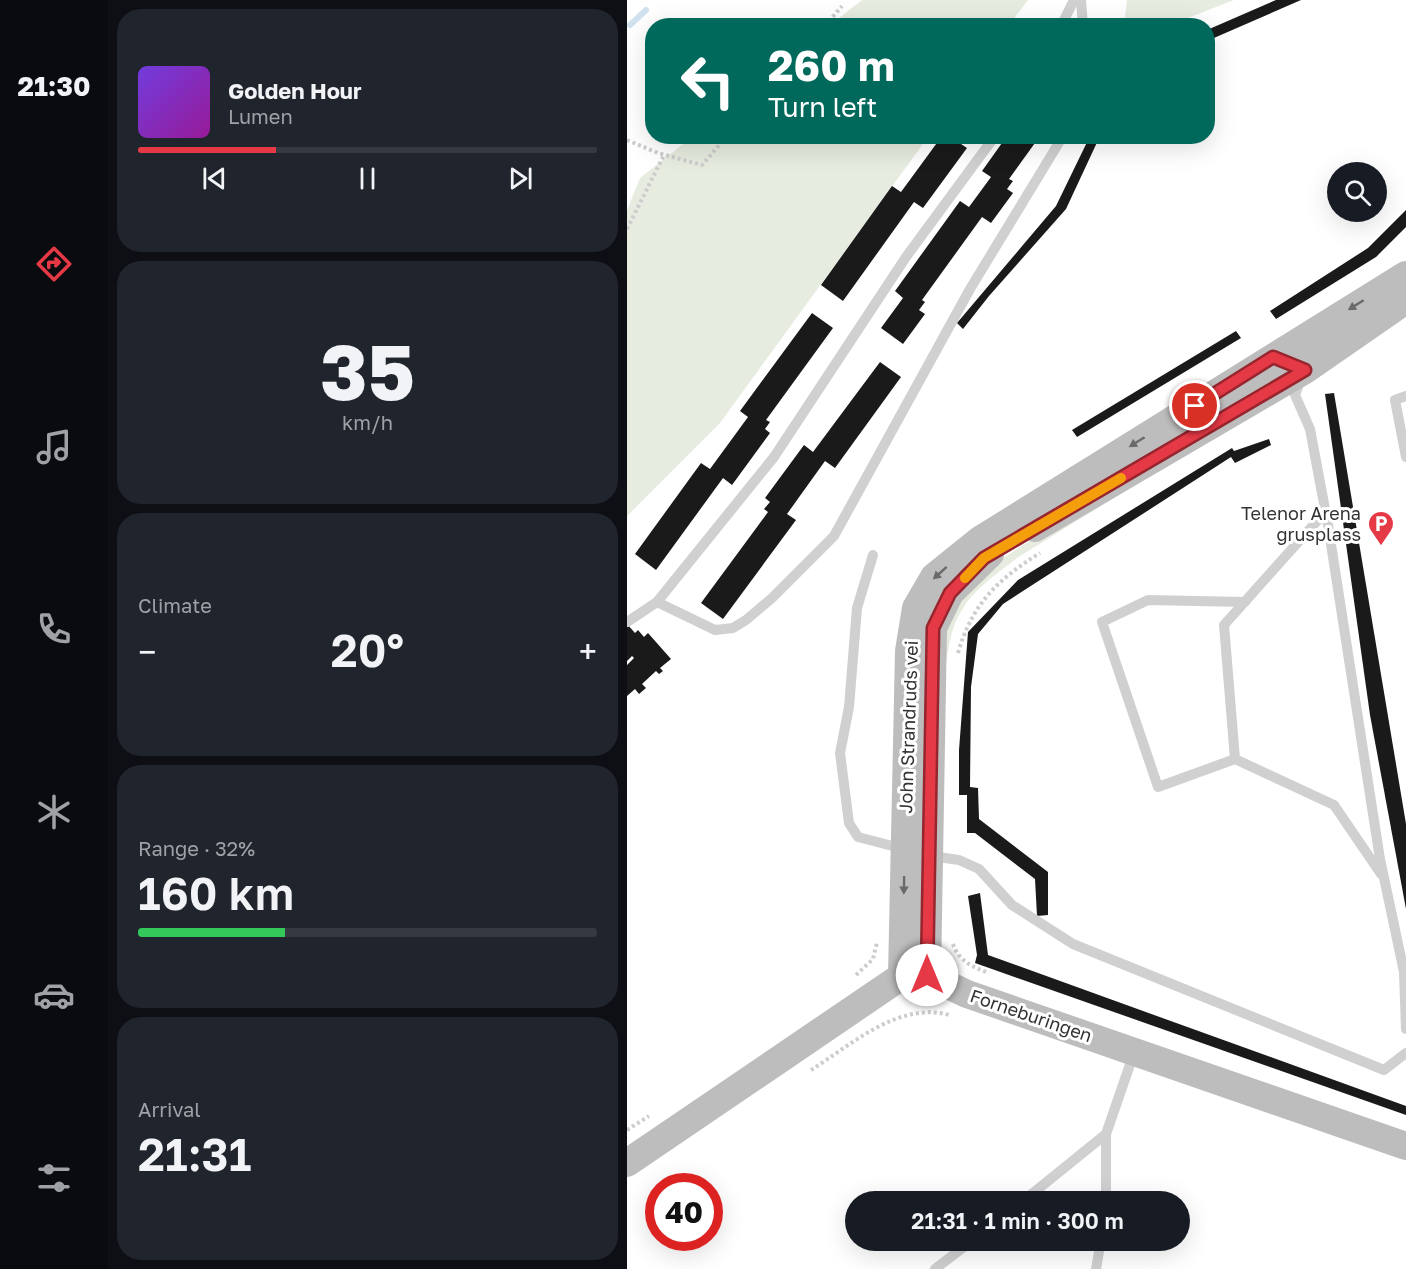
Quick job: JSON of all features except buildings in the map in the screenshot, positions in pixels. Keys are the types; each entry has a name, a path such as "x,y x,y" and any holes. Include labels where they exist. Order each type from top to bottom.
{"street":[{"name":"John Strandruds vei","path":"1289,364 1406,275"},
{"name":"John Strandruds vei","path":"915,975 917,852 933,628 950,593 984,558 1289,364 1406,300"},
{"name":"Forneburingen","path":"915,975 1406,1146"},
{"path":"627,1163 915,975"}],"lane":[{"path":"1065,18 1074,0"},
{"path":"1081,0 1082,18"},
{"path":"627,622 657,602 774,457 906,257 989,144"},
{"path":"657,602 715,630 733,628 772,598 834,536 970,290 1058,144"},
{"path":"1289,364 1295,395 1310,429 1326,511 1384,878 1404,972 1406,1029"},
{"path":"1406,396 1395,400 1406,457"},
{"path":"1235,759 1224,625 1326,511"},
{"path":"873,555 857,608 849,707 840,753 849,823 858,837 959,860 979,869 1012,905 1073,944 1384,1070 1406,1053"},
{"path":"1245,602 1148,600 1102,622 1158,787 1235,759 1334,805 1384,878"},
{"path":"1106,1191 1107,1134 1135,1052"},
{"path":"1036,1191 1107,1134"},
{"path":"935,1269 959,1251"},
{"path":"1096,1269 1099,1251"}],"path":[{"path":"832,18 842,6"},
{"path":"627,140 664,155 702,165 720,144"},
{"path":"627,229 664,155"},
{"path":"958,655 964,633 980,602 1014,569 1044,550"},
{"path":"849,983 873,959 878,939"},
{"path":"952,941 957,955 975,968 997,976"},
{"path":"809,1072 878,1027 905,1014 936,1011 953,1015"},
{"path":"627,1130 656,1111"}],"shaded area":[{"path":"862,0 1028,0 1014,18 839,18"},
{"path":"1127,0 1234,0 1188,18 1125,18"},
{"path":"683,144 923,144 720,423 627,516 627,210 640,178"},
{"path":"1233,424 1017,558 987,582 967,602 958,617 943,678 942,633 956,601 992,565 1090,503"}],"waterway":[{"path":"630,25 646,10"}],"slow traffic":[{"path":"965,578 984,558 1121,478"}],"place":[{"name":"Telenor Arena grusplass","path":"1381,547"}],"route":[{"path":"927,975 933,628 950,593 984,558 1305,370 1273,357 1195,406"}]}
